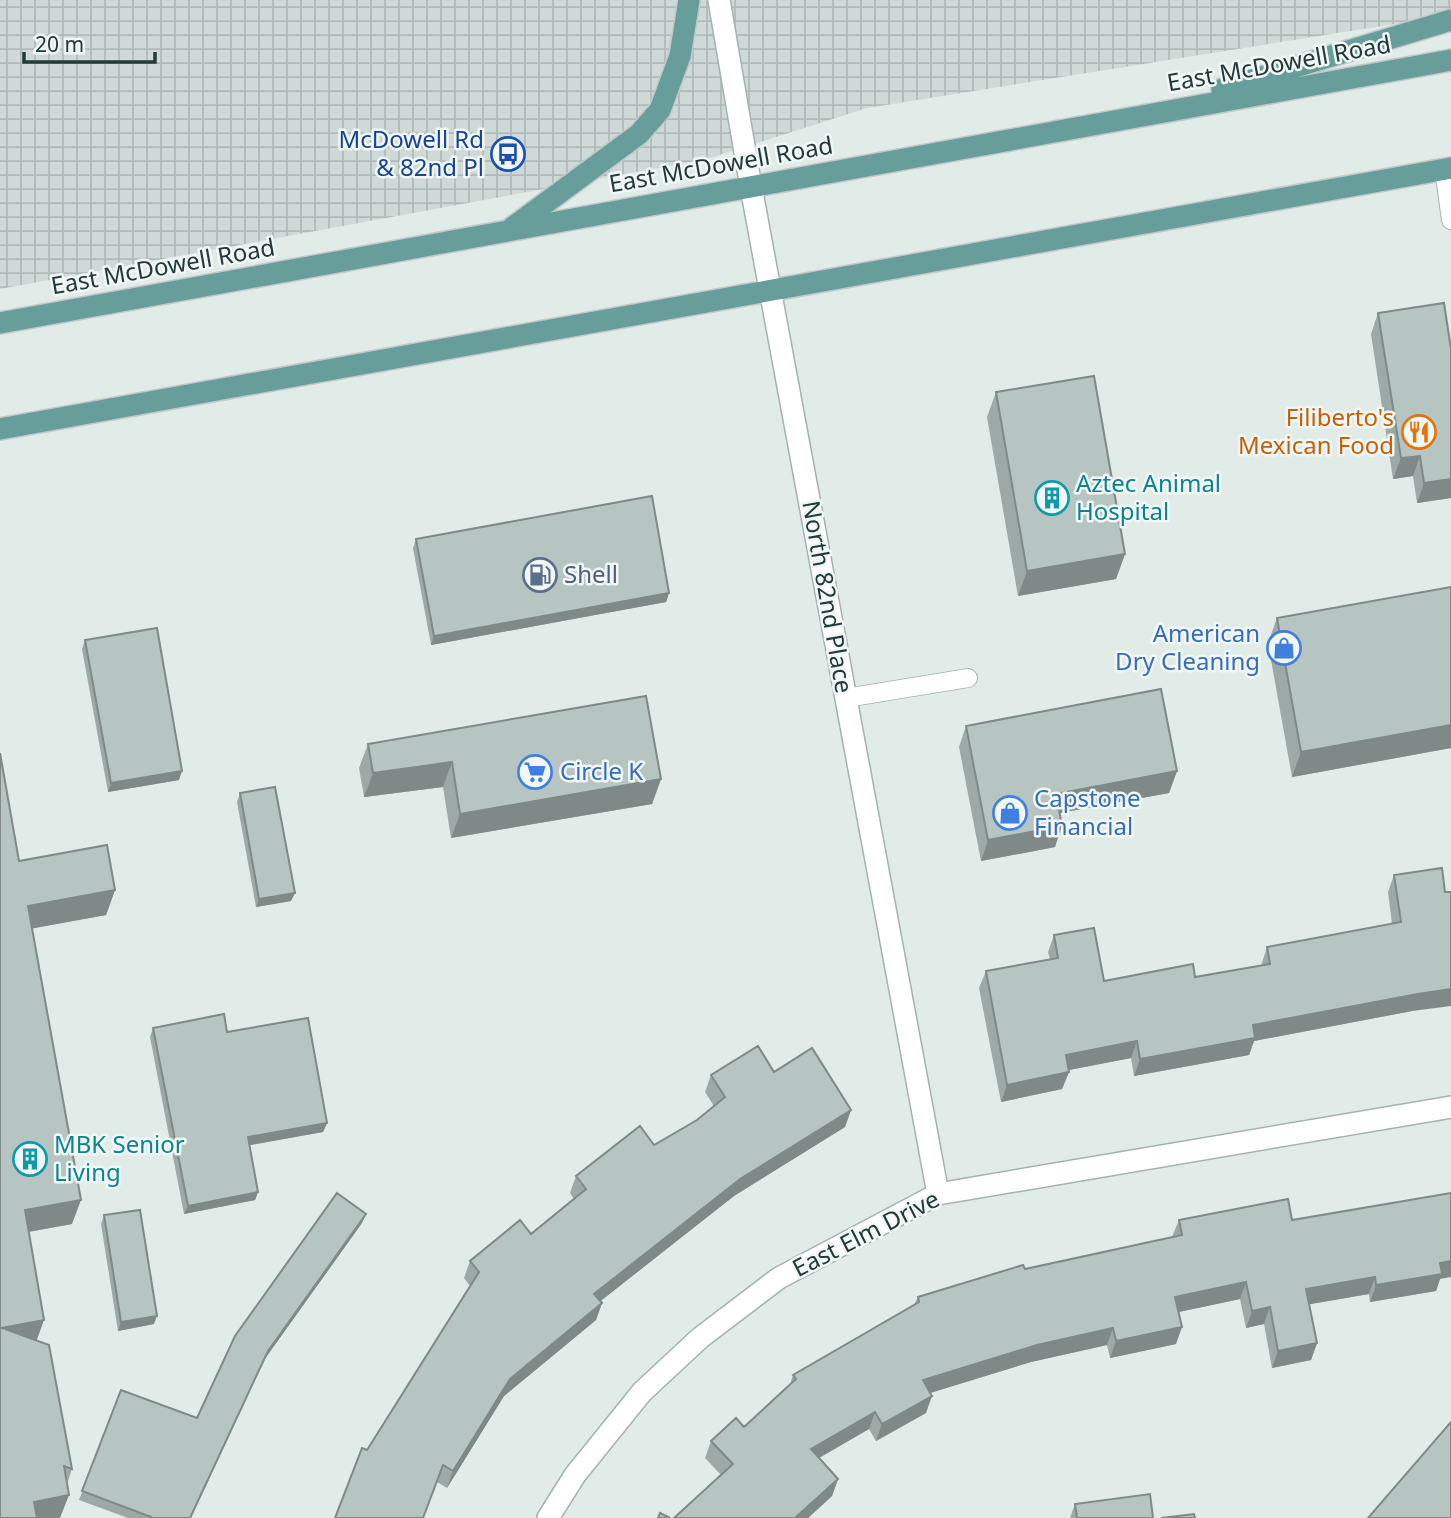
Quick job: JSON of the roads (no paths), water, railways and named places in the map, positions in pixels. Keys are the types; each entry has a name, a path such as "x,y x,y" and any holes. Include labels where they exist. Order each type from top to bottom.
{"main road":[{"path":"508,231 639,134 660,110 680,56 689,0"},
{"path":"1129,118 1451,20"},
{"name":"East McDowell Road","path":"0,323 1451,60"},
{"path":"0,429 1447,168"}],"street":[{"name":"North 82nd Place","path":"719,0 751,187 937,1194"},
{"name":"East Elm Drive","path":"548,1518 575,1475 642,1392 700,1338 779,1278 937,1194 1451,1107"}],"lane":[{"path":"1447,168 1451,220"},
{"path":"846,698 968,678"}],"place":[{"name":"McDowell Rd & 82nd Pl","path":"508,154"},
{"name":"Filiberto's Mexican Food","path":"1419,432"},
{"name":"Aztec Animal Hospital","path":"1052,498"},
{"name":"Shell","path":"540,575"},
{"name":"American Dry Cleaning","path":"1284,648"},
{"name":"Circle K","path":"535,772"},
{"name":"Capstone Financial","path":"1010,813"},
{"name":"MBK Senior Living","path":"30,1159"}]}
